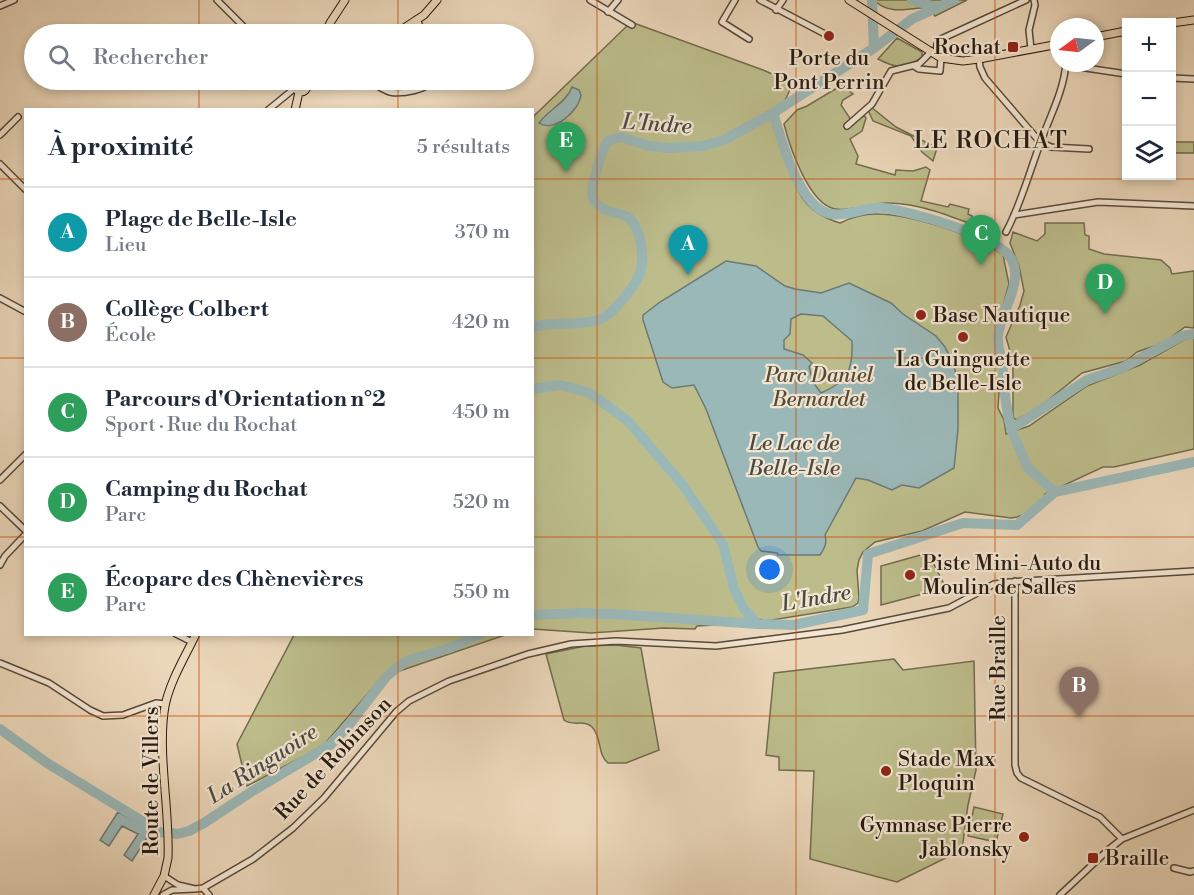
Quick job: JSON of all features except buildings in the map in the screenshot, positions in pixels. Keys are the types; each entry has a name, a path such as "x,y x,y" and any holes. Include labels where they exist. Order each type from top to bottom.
{"main road":[{"path":"330,24 345,0"},
{"path":"410,24 437,0"},
{"path":"852,2 936,54 963,61 1026,52 1050,46"},
{"path":"1176,22 1194,20"},
{"path":"1104,35 1122,32"},
{"path":"936,54 977,56 1025,47 1031,49"},
{"path":"296,108 300,90"},
{"name":"Route de Villers","path":"154,895 163,879 169,841 163,728 165,704 171,684 194,638"}],"street":[{"path":"0,6 14,0"},
{"path":"217,0 241,24"},
{"path":"590,0 632,25"},
{"path":"608,12 618,0"},
{"path":"735,0 722,22 748,39"},
{"path":"760,0 825,34"},
{"path":"776,10 783,0"},
{"path":"914,66 919,69 940,71 936,44 941,39 1026,0"},
{"path":"1031,49 1029,30 1035,5 1034,0"},
{"path":"417,19 419,24"},
{"path":"846,126 872,104 891,71 922,63 936,54"},
{"path":"979,59 985,78 1040,142 1051,147 1089,149"},
{"path":"1104,70 1122,73"},
{"path":"1006,232 1064,72"},
{"path":"1176,78 1194,79"},
{"path":"271,108 293,90"},
{"path":"384,90 396,93 410,90"},
{"path":"0,135 18,117"},
{"path":"0,164 24,188"},
{"path":"1014,215 1098,202 1194,206"},
{"path":"0,298 24,311"},
{"path":"0,480 24,456"},
{"path":"0,506 24,530"},
{"path":"0,565 24,534"},
{"name":"Rue de Robinson","path":"163,895 172,890 202,888 253,859 293,828 324,798 396,712 409,701 431,689 512,659 571,644 616,641 716,646 842,630 949,608 994,584 1194,571"},
{"name":"Rue Braille","path":"1015,581 1015,765 1017,773 1021,778 1100,817 1122,839"},
{"path":"0,663 50,683 103,716 123,715 156,703 165,704"},
{"path":"1060,895 1122,839 1194,810"},
{"path":"1174,867 1190,872 1194,870"},
{"path":"163,879 195,890"},
{"path":"163,879 172,890"},
{"path":"202,888 208,895"}],"green space":[{"path":"874,0 967,0 935,16 928,7 892,9 879,5"},
{"name":"Parc Daniel Bernardet","path":"631,22 793,83 773,127 781,142 797,187 808,205 816,212 840,223 871,214 890,215 924,222 977,240 1003,255 1009,284 994,337 1000,376 998,408 1004,420 1006,434 1029,426 1087,386 1140,365 1189,337 1194,337 1194,449 1114,467 1103,467 1045,494 1036,507 1016,517 965,512 922,531 875,542 863,552 859,560 857,570 859,598 858,603 852,607 766,621 759,619 752,623 697,626 695,629 664,628 591,633 534,629 534,116"},
{"path":"897,38 922,52 922,57 905,66 890,64 878,59"},
{"path":"842,85 853,94 843,100 841,105 853,123 864,115 866,118 862,131 850,139 858,156 856,164 895,175 896,170 913,171 926,167 930,170 921,201 948,207 950,204 969,209 968,214 972,218 981,221 979,227 935,211 913,206 883,203 842,210 826,205 817,197 802,174 784,124 797,110"},
{"path":"871,107 896,127 937,148 933,161 922,152 911,136 873,121 868,110"},
{"path":"1176,142 1194,142 1194,153 1176,153"},
{"path":"1045,223 1084,223 1085,235 1089,236 1089,249 1104,254 1161,260 1170,268 1172,274 1194,271 1194,328 1185,327 1163,343 1137,352 1126,361 1082,373 1037,409 1016,420 1013,417 1013,362 1006,337 1024,291 1019,266 1010,243 1013,232 1037,241 1045,234"},
{"name":"Piste Mini-Auto du Moulin de Salles","path":"928,553 944,584 941,589 881,605 881,566"},
{"path":"293,636 502,636 382,677 323,746 247,786 237,744"},
{"path":"616,645 641,648 659,750 626,763 608,763 602,755 592,727 564,720 546,654 585,646"},
{"name":"Stade Max Ploquin","path":"894,659 903,670 974,661 976,770 968,805 962,850 897,882 810,859 814,771 779,770 779,757 766,755 774,673"},
{"path":"974,807 1003,814 996,842 968,836"}],"water":[{"path":"572,87 579,90 581,95 571,114 552,125 539,123 566,97"},
{"name":"Le Lac de Belle-Isle","path":"726,261 756,266 785,286 795,289 821,293 849,283 891,303 936,336 952,361 958,379 958,429 954,468 919,488 902,485 892,490 868,480 856,478 825,535 825,545 820,555 778,555 761,551 706,409 694,385 672,388 663,382 643,320 643,315","holes":["801,314 823,316 852,341 852,359 843,379 821,393 813,382 809,367 812,363 803,355 784,349 784,340 790,334 791,319"]},
{"path":"118,812 152,830 132,861 124,855 138,834 122,826 109,846 100,840"}],"waterway":[{"path":"872,0 874,48"},
{"path":"912,0 932,6 934,9"},
{"name":"L'Indre","path":"534,327 601,319 618,305 639,275 642,251 635,226 627,216 600,207 593,198 592,192 597,169 609,140 621,137 649,146 668,148 703,146 724,140 773,113 874,48 912,19 954,0"},
{"name":"L'Indre","path":"773,113 785,152 797,179 804,192 821,210 844,214 883,208 913,214 953,226 991,242 1012,260 1015,280 999,329 998,339 1011,429 1087,380 1122,368 1182,336 1194,334"},
{"name":"L'Indre","path":"534,389 560,385 590,393 628,421 682,484 723,544 734,589 744,609 758,624 794,625 863,610 868,554 963,523 1017,525 1055,492 1194,462"},
{"name":"L'Indre","path":"1011,429 1028,468 1055,492"},
{"name":"La Ringuoire","path":"534,615 581,613 758,624"},
{"name":"La Ringuoire","path":"172,833 189,831 204,823 330,745 349,725 386,677 398,667 409,660 450,648 477,636"},
{"name":"La Ringuoire","path":"0,729 47,763 160,832 166,833"}],"place":[{"name":"Porte du Pont Perrin","path":"829,36"},
{"name":"Rochat","path":"1013,47"},
{"name":"Écoparc des Chènevières","path":"566,172"},
{"name":"Parcours d'Orientation n°2","path":"981,265"},
{"name":"Plage de Belle-Isle","path":"688,275"},
{"name":"Camping du Rochat","path":"1105,314"},
{"name":"Base Nautique","path":"921,315"},
{"name":"La Guinguette de Belle-Isle","path":"963,337"},
{"name":"Piste Mini-Auto du Moulin de Salles","path":"910,575"},
{"name":"Collège Colbert","path":"1079,717"},
{"name":"Stade Max Ploquin","path":"886,771"},
{"name":"Gymnase Pierre Jablonsky","path":"1024,837"},
{"name":"Braille","path":"1093,858"}],"district":[{"name":"LE ROCHAT","path":"991,140"}]}
